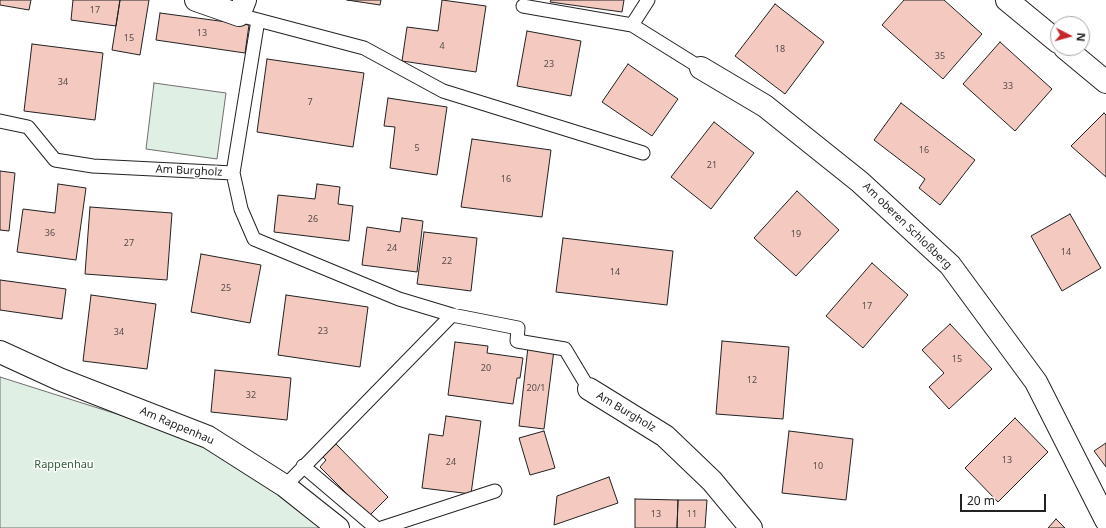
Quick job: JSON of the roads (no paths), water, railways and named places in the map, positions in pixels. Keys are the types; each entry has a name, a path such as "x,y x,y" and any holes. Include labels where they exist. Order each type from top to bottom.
{"street":[{"path":"196,0 248,12"},
{"path":"1007,0 1050,35"},
{"path":"1075,56 1106,82"},
{"name":"Am oberen Schloßberg","path":"701,68 765,106 860,182 950,265 1036,382 1106,520"},
{"name":"Am Rappenhau","path":"0,352 59,380 208,437 285,486 338,528"},
{"name":"Am Burgholz","path":"589,389 665,436 712,481 752,528"}],"lane":[{"path":"632,26 648,0"},
{"path":"523,6 632,26 701,68"},
{"path":"232,173 248,12 364,48 443,91 643,153"},
{"name":"Am Burgholz","path":"0,121 28,127 55,160 93,166 232,173 241,210 254,239 399,299 452,315 518,328 517,341 565,349 589,389"},
{"path":"285,486 452,315"},
{"path":"303,466 376,528"},
{"path":"382,528 495,491"}],"park label":[{"name":"Rappenhau","path":"64,465"}]}
